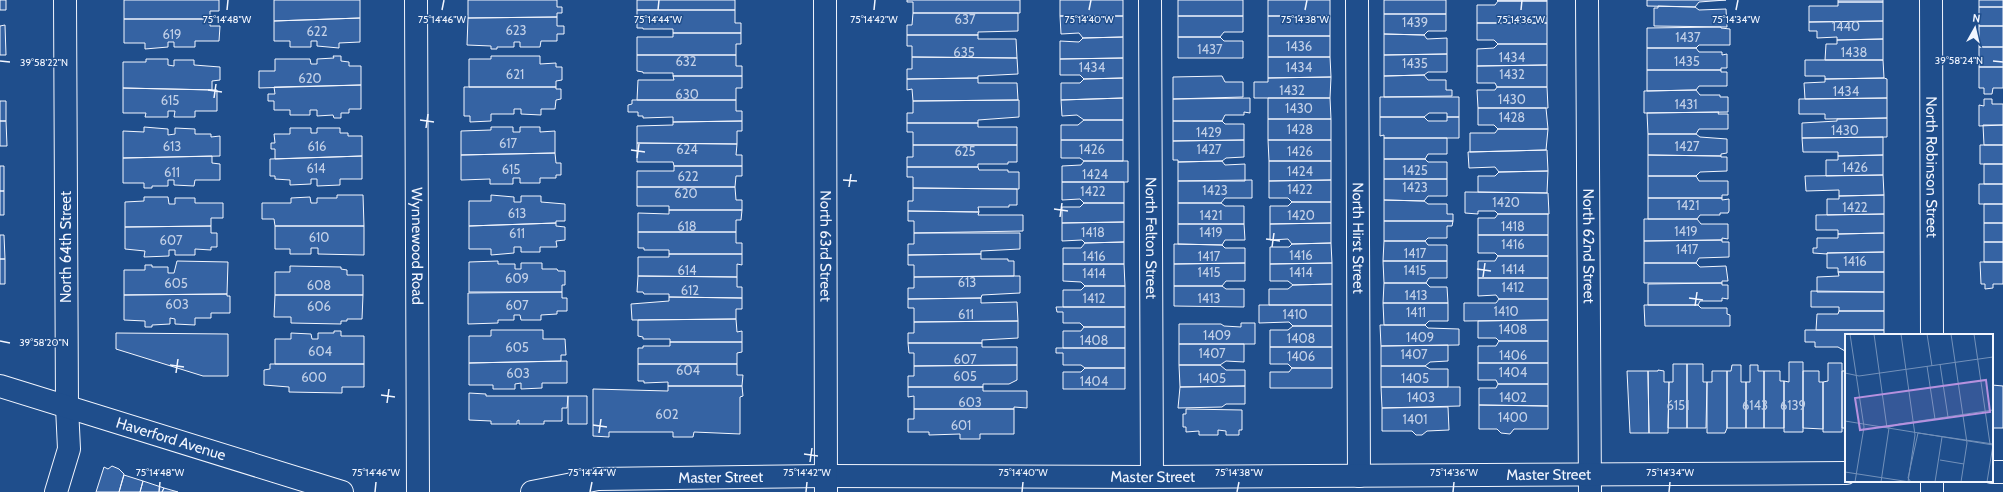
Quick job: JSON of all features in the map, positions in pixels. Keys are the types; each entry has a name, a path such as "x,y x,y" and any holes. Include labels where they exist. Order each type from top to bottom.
{"street":[{"name":"North 64th Street","path":"56,492 69,449 67,407 65,0"},
{"name":"Wynnewood Road","path":"416,0 418,492"},
{"name":"North 63rd Street","path":"825,0 826,484"},
{"name":"North Felton Street","path":"1150,0 1152,477"},
{"name":"North Hirst Street","path":"1357,0 1359,476"},
{"name":"North 62nd Street","path":"1587,0 1590,483"},
{"name":"North Robinson Street","path":"1931,0 1932,334"},
{"name":"Haverford Avenue","path":"0,386 342,492"},
{"name":"Master Street","path":"532,492 598,479 826,484 1152,477 1359,476 1590,483 1845,473"}],"building":[{"path":"0,0 6,0 6,10 0,10"},
{"path":"124,0 219,0 219,11 210,11 210,19 124,19"},
{"path":"274,0 360,0 360,18 274,21"},
{"path":"468,0 557,0 557,7 562,7 562,13 557,13 557,17 468,18"},
{"path":"637,0 735,0 735,10 637,10"},
{"path":"907,0 1020,0 1020,13 913,13 913,2 907,2"},
{"path":"1060,0 1123,0 1123,16 1060,16"},
{"path":"1178,0 1243,0 1243,16 1178,16"},
{"path":"1268,0 1330,0 1330,16 1268,16"},
{"path":"1384,0 1446,0 1446,14 1384,14"},
{"path":"1497,0 1547,0 1547,1 1498,1"},
{"path":"1647,0 1726,0 1699,2 1695,7 1647,6"},
{"path":"1838,0 1883,0 1883,2 1838,2"},
{"path":"1979,0 2003,0 2003,7 1979,7"},
{"path":"1498,1 1547,1 1547,23 1477,23 1477,5 1495,5"},
{"path":"1838,2 1883,2 1883,21 1809,22 1809,6 1838,6"},
{"path":"1658,6 1695,7 1699,10 1726,9 1727,27 1654,26 1654,8 1658,8"},
{"path":"1979,7 2003,7 2003,26 1979,26"},
{"path":"637,10 735,10 735,23 741,23 741,33 673,33 673,29 637,28"},
{"path":"913,13 1018,13 1018,31 978,32 978,35 907,35 907,25 912,25"},
{"path":"1384,14 1446,14 1446,31 1428,31 1424,35 1384,34"},
{"path":"1060,16 1123,16 1123,37 1083,38 1079,33 1061,34"},
{"path":"1178,16 1243,16 1243,32 1224,32 1220,37 1178,37"},
{"path":"1268,16 1330,16 1330,36 1268,36"},
{"path":"557,17 557,26 564,26 564,34 557,34 557,41 541,41 540,47 520,47 520,42 514,42 514,47 497,47 497,49 491,49 491,46 467,45 468,18"},
{"path":"360,18 360,42 339,43 339,48 317,46 317,41 311,41 311,47 290,47 290,41 274,41 274,21"},
{"path":"124,19 210,19 210,26 220,26 219,41 195,41 195,47 174,47 174,42 168,42 168,47 145,49 145,43 124,43"},
{"path":"1883,21 1883,39 1837,40 1837,37 1817,38 1817,31 1809,31 1809,22"},
{"path":"1477,23 1547,23 1547,44 1498,44 1494,40 1477,40"},
{"path":"5,25 6,55 0,55 0,26"},
{"path":"1979,26 2003,26 2003,47 1979,47"},
{"path":"1721,27 1730,29 1730,45 1699,45 1696,48 1647,48 1647,28"},
{"path":"673,33 741,33 741,44 736,44 736,55 637,55 637,37 673,37"},
{"path":"1384,34 1424,35 1427,39 1447,38 1447,54 1384,55"},
{"path":"907,35 978,35 978,39 1016,39 1017,58 912,57 912,46 907,46"},
{"path":"1268,36 1330,36 1330,57 1268,57"},
{"path":"1123,37 1123,58 1060,59 1060,41 1079,42 1083,38"},
{"path":"1178,37 1220,37 1224,41 1243,41 1243,58 1178,58"},
{"path":"1883,39 1883,60 1825,60 1826,44 1837,44 1837,40"},
{"path":"1498,44 1547,44 1547,65 1477,66 1477,49 1494,48"},
{"path":"1979,47 2003,47 2003,67 1979,67"},
{"path":"1647,48 1696,48 1699,52 1722,52 1722,55 1727,54 1727,68 1721,68 1721,70 1647,70"},
{"path":"1447,54 1447,72 1428,72 1424,75 1384,76 1384,55"},
{"path":"637,55 736,55 736,66 742,66 742,76 673,76 673,73 643,73 637,71"},
{"path":"333,56 341,56 341,61 349,62 349,66 361,66 361,85 259,88 259,71 275,71 275,59 310,59 311,64 317,64 317,59 334,58"},
{"path":"491,56 540,56 540,64 556,63 556,67 562,67 562,80 556,81 556,87 469,87 469,59 491,59"},
{"path":"912,57 1017,58 1018,74 978,76 978,78 907,79 907,69 912,69"},
{"path":"1268,57 1330,57 1331,77 1268,78"},
{"path":"1123,58 1123,78 1084,79 1080,75 1060,75 1060,59"},
{"path":"146,59 168,59 168,65 174,66 174,60 194,60 194,65 220,67 220,80 212,81 212,90 123,88 123,62 146,62"},
{"path":"1805,60 1883,60 1884,78 1825,79 1825,76 1805,76"},
{"path":"1547,65 1547,87 1497,87 1495,83 1477,83 1477,66"},
{"path":"1979,67 2003,67 2003,88 1993,88 1992,94 1984,94 1984,88 1979,88"},
{"path":"1647,70 1721,70 1721,72 1727,72 1727,86 1699,86 1696,90 1647,91"},
{"path":"1424,75 1428,80 1446,80 1446,90 1452,90 1452,96 1384,97 1384,76"},
{"path":"673,76 742,76 742,88 736,88 736,100 637,100 638,80 674,80"},
{"path":"1222,76 1225,82 1243,82 1243,97 1173,99 1173,77"},
{"path":"1331,77 1330,98 1254,98 1254,82 1268,82 1268,78"},
{"path":"978,78 978,83 1017,83 1018,100 913,101 912,89 907,90 907,79"},
{"path":"1123,78 1123,98 1061,100 1061,83 1080,83 1084,79"},
{"path":"1825,79 1887,79 1887,98 1805,99 1804,83 1825,82"},
{"path":"361,85 361,109 349,109 349,113 341,113 341,118 334,118 333,115 317,116 317,110 310,110 310,115 290,115 290,110 274,110 274,101 268,101 268,94 275,94 274,87"},
{"path":"464,87 556,87 556,89 561,89 561,99 556,100 555,109 541,109 541,115 521,114 521,109 514,109 514,114 491,114 491,121 470,122 470,116 464,116"},
{"path":"1497,87 1547,87 1548,108 1478,108 1477,90 1495,90"},
{"path":"123,88 217,90 217,111 195,111 195,117 174,117 175,111 168,111 168,117 145,117 146,113 123,113"},
{"path":"1696,90 1700,95 1720,95 1720,97 1728,97 1728,112 1644,113 1644,91"},
{"path":"1380,97 1459,97 1459,117 1447,117 1447,113 1429,113 1424,117 1380,117"},
{"path":"1123,98 1123,120 1084,120 1077,115 1062,116 1061,100"},
{"path":"1250,98 1250,113 1244,112 1244,115 1225,115 1222,121 1173,121 1173,99"},
{"path":"1268,98 1330,98 1331,119 1268,119"},
{"path":"1887,98 1887,118 1825,119 1825,114 1799,114 1799,99"},
{"path":"1984,99 1992,99 1992,104 2003,104 2003,125 1979,126 1979,105 1984,106"},
{"path":"632,100 736,100 736,111 742,111 742,121 673,122 673,117 643,118 643,116 638,116 638,112 628,112 628,105 632,104"},
{"path":"1019,100 1019,117 978,120 978,123 907,123 907,113 913,113 913,101"},
{"path":"0,101 6,101 6,121 0,121"},
{"path":"1478,108 1546,108 1548,129 1498,129 1494,125 1478,125"},
{"path":"1719,112 1718,114 1728,114 1728,129 1699,129 1696,134 1648,134 1647,113"},
{"path":"1380,117 1424,117 1428,121 1447,121 1447,117 1459,117 1459,138 1384,138 1384,135 1380,136"},
{"path":"1887,118 1887,137 1802,138 1802,123 1837,121 1837,119"},
{"path":"1268,119 1331,119 1331,140 1268,140"},
{"path":"1084,120 1123,120 1123,140 1061,140 1061,125 1078,125"},
{"path":"0,121 6,121 7,146 0,146"},
{"path":"742,121 742,131 737,131 737,144 637,143 637,126 673,125 673,122"},
{"path":"1173,121 1222,121 1225,124 1244,124 1244,140 1173,141"},
{"path":"907,123 978,123 978,127 1017,127 1017,145 913,145 913,132 907,132"},
{"path":"1983,125 2003,125 2003,145 1984,145"},
{"path":"144,127 168,129 168,135 175,134 175,128 195,129 195,134 211,134 211,137 220,136 220,156 123,158 123,131 144,132"},
{"path":"491,127 513,127 513,132 520,132 520,127 540,127 540,132 555,131 555,153 461,155 461,131 491,130"},
{"path":"290,128 311,128 311,133 317,133 317,128 340,128 340,133 348,133 348,136 362,136 362,156 275,159 275,149 271,149 271,143 275,143 274,134 290,134"},
{"path":"1498,129 1548,129 1546,150 1470,152 1470,133 1495,133"},
{"path":"1648,134 1696,134 1700,137 1727,139 1727,153 1721,154 1721,156 1648,155"},
{"path":"1883,137 1883,155 1838,156 1838,152 1803,152 1802,138"},
{"path":"1384,138 1447,138 1447,154 1428,154 1425,159 1384,159"},
{"path":"1061,140 1123,140 1123,161 1084,161 1080,158 1061,158"},
{"path":"1244,140 1244,157 1226,158 1222,161 1178,162 1178,160 1173,160 1173,141"},
{"path":"1268,140 1331,140 1331,161 1269,161"},
{"path":"637,143 737,144 736,155 742,155 742,166 674,166 673,162 637,162"},
{"path":"913,145 1017,145 1017,162 1008,162 1008,164 978,164 978,167 907,167 907,157 913,157"},
{"path":"1980,145 2003,145 2003,164 1980,164"},
{"path":"1547,150 1548,171 1499,172 1495,167 1469,168 1468,152"},
{"path":"555,153 556,163 561,163 561,175 556,175 556,178 540,178 540,183 520,183 520,178 513,178 513,184 490,184 490,179 461,180 461,155"},
{"path":"1648,155 1727,157 1727,171 1700,172 1696,176 1648,176"},
{"path":"1883,155 1883,175 1826,176 1826,160 1838,160 1838,156"},
{"path":"212,156 212,163 220,164 220,180 195,180 194,186 174,185 174,180 168,180 168,186 152,186 152,188 144,188 144,183 123,183 123,158"},
{"path":"362,156 362,179 340,179 340,185 317,186 317,179 311,179 311,184 290,185 290,180 275,179 275,176 270,176 270,159"},
{"path":"1384,159 1425,159 1428,162 1447,162 1447,179 1384,179"},
{"path":"1084,161 1128,161 1128,182 1062,182 1062,166 1081,165"},
{"path":"1222,161 1225,165 1245,164 1245,181 1178,181 1178,162"},
{"path":"1269,161 1331,161 1331,180 1269,181"},
{"path":"1984,164 2003,164 2003,184 1984,184"},
{"path":"0,166 4,166 4,191 0,191"},
{"path":"674,166 742,166 742,176 736,176 735,187 637,187 637,171 674,171"},
{"path":"907,167 978,167 979,170 1008,170 1008,172 1019,172 1019,189 913,188 913,177 907,177"},
{"path":"1548,171 1547,193 1478,192 1478,176 1495,176 1499,172"},
{"path":"1883,175 1884,195 1839,196 1839,190 1806,191 1805,176"},
{"path":"1648,176 1696,176 1699,181 1728,181 1728,195 1722,195 1722,198 1648,198"},
{"path":"1384,179 1447,179 1447,196 1428,196 1424,201 1384,200"},
{"path":"1252,180 1252,198 1225,198 1221,203 1178,203 1178,181"},
{"path":"1331,180 1331,202 1292,202 1288,198 1269,198 1269,181"},
{"path":"1062,182 1124,182 1124,203 1084,203 1080,199 1062,200"},
{"path":"1979,184 2003,184 2003,204 1979,204"},
{"path":"637,187 735,187 736,200 742,200 742,210 669,210 669,206 637,206"},
{"path":"913,188 1017,189 1017,205 1009,205 1009,207 978,207 979,212 908,211 908,201 913,201"},
{"path":"0,191 4,191 4,215 0,215"},
{"path":"1465,192 1548,193 1549,214 1498,214 1495,211 1478,211 1478,214 1465,213"},
{"path":"337,195 363,195 364,226 275,226 274,219 262,219 262,203 291,203 291,198 310,197 311,203 317,203 317,198 337,198"},
{"path":"491,195 514,197 514,202 521,202 521,196 541,196 541,202 565,204 565,221 556,221 556,223 469,226 469,201 491,201"},
{"path":"1884,195 1884,214 1827,215 1827,199 1839,199 1839,196"},
{"path":"144,197 168,197 169,204 175,204 175,198 195,198 195,203 223,203 223,218 211,218 211,226 125,227 125,202 144,201"},
{"path":"1648,198 1729,199 1729,211 1728,213 1720,213 1720,215 1700,215 1697,219 1648,219"},
{"path":"1384,200 1424,201 1428,204 1447,204 1447,214 1453,214 1453,221 1384,221"},
{"path":"1292,202 1331,202 1331,223 1270,224 1270,206 1288,206"},
{"path":"1084,203 1124,203 1124,222 1062,223 1062,207 1080,207"},
{"path":"1178,203 1221,203 1225,206 1244,206 1244,224 1178,224"},
{"path":"1984,204 2003,204 2003,223 1984,223"},
{"path":"669,210 742,210 741,220 736,220 736,232 638,232 638,213 669,214"},
{"path":"908,211 979,212 978,215 1023,215 1023,231 914,233 914,221 908,221"},
{"path":"1498,214 1548,214 1548,235 1478,235 1478,218 1495,218"},
{"path":"1884,214 1884,233 1838,234 1838,230 1816,230 1816,215"},
{"path":"1644,219 1697,219 1701,224 1728,224 1728,239 1644,241"},
{"path":"1384,221 1453,221 1452,226 1447,226 1447,238 1428,238 1425,241 1384,241"},
{"path":"1124,222 1124,242 1085,243 1082,240 1062,241 1062,223"},
{"path":"556,223 556,226 565,227 565,240 556,241 557,247 540,247 540,252 521,252 521,247 514,247 514,253 491,255 491,249 469,249 469,226"},
{"path":"1331,223 1331,243 1292,244 1288,239 1270,240 1270,224"},
{"path":"1984,223 2003,223 2003,242 1984,242"},
{"path":"1178,224 1244,224 1245,240 1225,240 1222,245 1178,244"},
{"path":"211,226 211,233 217,233 217,247 211,247 211,250 195,249 195,255 175,255 175,250 169,250 169,256 144,257 145,251 125,249 125,227"},
{"path":"275,226 364,226 364,255 318,254 318,248 311,248 311,254 290,254 290,249 275,249"},
{"path":"638,232 736,232 736,243 742,243 742,254 669,254 669,250 644,250 644,248 638,248"},
{"path":"914,233 1020,233 1020,249 981,251 981,254 908,255 908,244 914,244"},
{"path":"1884,233 1884,252 1813,253 1813,248 1817,248 1817,238 1838,238 1838,234"},
{"path":"0,235 4,235 5,259 0,259"},
{"path":"1478,235 1548,235 1548,256 1498,256 1495,253 1478,253"},
{"path":"1722,240 1722,242 1729,242 1729,257 1699,258 1696,263 1644,263 1644,241"},
{"path":"1384,241 1425,241 1428,245 1447,245 1447,261 1383,261"},
{"path":"1124,242 1124,264 1063,264 1063,248 1081,248 1085,243"},
{"path":"1984,242 2003,242 2003,262 1984,262"},
{"path":"1331,243 1332,263 1270,264 1270,247 1289,247 1292,244"},
{"path":"1174,244 1222,245 1225,248 1245,248 1245,263 1174,264"},
{"path":"1884,252 1884,272 1838,272 1838,268 1827,268 1827,253"},
{"path":"669,254 742,254 742,265 737,264 737,277 638,276 638,257 669,257"},
{"path":"981,254 981,259 1008,259 1008,261 1014,261 1014,276 914,277 914,265 908,265 908,255"},
{"path":"1498,256 1548,256 1548,278 1478,278 1478,261 1495,261"},
{"path":"0,259 5,259 5,284 0,284"},
{"path":"177,261 228,262 227,294 124,295 124,270 145,270 145,265 152,265 152,267 168,267 168,273 174,273"},
{"path":"498,261 498,264 515,264 515,269 521,269 521,263 542,263 542,269 557,269 558,271 565,271 565,285 562,285 562,292 469,292 469,262"},
{"path":"1383,261 1447,261 1447,278 1429,278 1426,283 1384,283"},
{"path":"1980,262 2003,262 2003,284 1993,284 1993,288 1985,289 1985,284 1981,284"},
{"path":"1245,263 1245,281 1226,281 1222,286 1174,286 1174,264"},
{"path":"1332,263 1332,284 1293,285 1288,281 1270,281 1270,264"},
{"path":"1644,263 1696,263 1700,267 1726,266 1728,281 1722,281 1722,283 1644,283"},
{"path":"1063,264 1124,264 1125,286 1085,286 1081,282 1063,281"},
{"path":"290,266 341,267 341,269 347,270 347,275 363,275 363,295 275,295 275,272 290,272"},
{"path":"1838,272 1884,272 1884,292 1817,292 1817,277 1839,276"},
{"path":"638,276 737,277 737,287 742,287 742,298 669,297 669,294 644,294 643,292 637,292"},
{"path":"1020,276 1020,293 982,295 981,298 908,299 908,288 914,288 914,277"},
{"path":"1478,278 1548,278 1548,299 1499,299 1496,295 1478,296"},
{"path":"1384,283 1426,283 1430,287 1447,287 1448,303 1383,303"},
{"path":"1722,283 1722,285 1728,285 1728,299 1722,298 1722,301 1700,301 1698,305 1648,305 1648,284"},
{"path":"1332,284 1332,305 1269,305 1269,289 1288,289 1293,285"},
{"path":"1085,286 1125,286 1125,307 1063,307 1063,290 1081,290"},
{"path":"1174,286 1222,286 1226,289 1244,289 1244,307 1174,306"},
{"path":"1811,291 1884,292 1884,311 1839,311 1839,307 1811,307"},
{"path":"562,292 562,298 567,298 567,311 557,311 557,314 541,315 541,320 521,320 520,315 514,315 514,320 498,320 498,323 468,324 468,293"},
{"path":"227,294 227,296 230,296 230,313 211,313 211,318 195,318 195,325 175,324 175,319 170,318 170,324 145,327 145,321 124,320 124,295"},
{"path":"275,295 363,295 362,319 347,319 347,321 341,321 341,324 291,323 291,317 274,317"},
{"path":"669,297 742,298 742,309 736,309 736,319 632,320 631,304 669,301"},
{"path":"981,298 981,303 1017,302 1018,321 914,322 914,308 908,308 908,299"},
{"path":"1499,299 1548,299 1548,320 1464,321 1464,303 1496,303"},
{"path":"1383,303 1448,303 1448,321 1429,321 1425,325 1384,325"},
{"path":"1259,305 1332,305 1332,326 1293,326 1289,322 1259,323"},
{"path":"1644,305 1698,305 1701,308 1727,308 1727,314 1730,315 1730,326 1645,326"},
{"path":"1056,307 1125,307 1125,327 1084,327 1080,323 1063,323 1063,312 1057,312"},
{"path":"1839,311 1884,311 1884,330 1816,330 1817,314 1838,314"},
{"path":"736,319 737,332 742,331 742,342 670,342 670,339 643,339 643,337 638,336 638,320"},
{"path":"1548,320 1548,341 1499,341 1496,338 1478,338 1478,321"},
{"path":"1018,321 1018,338 982,340 982,343 908,343 908,333 914,333 914,322"},
{"path":"1241,323 1255,323 1255,344 1179,344 1179,324 1221,324 1224,326 1241,327"},
{"path":"1380,325 1425,325 1428,328 1459,329 1459,345 1381,346"},
{"path":"1293,326 1332,326 1332,347 1270,347 1270,330 1288,330"},
{"path":"1084,327 1125,327 1125,348 1063,348 1063,331 1081,331"},
{"path":"491,330 543,330 543,339 565,339 566,355 561,355 561,361 469,363 469,336 491,336"},
{"path":"1805,330 1884,330 1884,334 1845,334 1845,351 1838,347 1815,347 1815,342 1805,342"},
{"path":"334,331 341,331 341,336 364,336 364,364 275,364 275,339 291,339 291,333 311,334 312,339 318,339 318,333 334,333"},
{"path":"116,333 228,334 228,376 203,376 116,349"},
{"path":"1499,341 1548,341 1548,363 1478,363 1478,346 1496,346"},
{"path":"670,342 742,342 742,352 737,353 737,364 638,364 638,348 643,348 643,346 670,346"},
{"path":"908,343 982,343 982,347 1017,347 1017,365 914,366 914,353 909,353"},
{"path":"1179,344 1244,344 1244,362 1226,361 1220,365 1179,365"},
{"path":"1448,345 1448,361 1430,362 1425,366 1381,366 1381,346"},
{"path":"1270,347 1332,347 1332,368 1292,368 1288,364 1270,364"},
{"path":"1056,348 1125,348 1125,368 1085,368 1081,365 1063,365 1063,353 1056,353"},
{"path":"567,361 567,383 542,383 542,388 521,389 521,383 515,384 515,389 493,389 493,385 469,385 469,363"},
{"path":"1789,362 1803,362 1803,432 1784,432 1784,381 1789,382"},
{"path":"1478,363 1548,363 1548,384 1498,384 1496,380 1478,380"},
{"path":"1828,363 1842,363 1842,432 1823,432 1823,382 1828,381"},
{"path":"270,364 364,364 364,387 342,387 342,393 289,392 289,387 264,385 264,370 270,369"},
{"path":"638,364 737,364 737,375 743,375 742,386 668,386 668,382 644,383 644,381 638,381"},
{"path":"1673,364 1687,364 1687,428 1668,428 1669,382 1673,382"},
{"path":"1687,364 1703,364 1703,382 1707,382 1706,428 1687,428"},
{"path":"1017,365 1017,380 1009,384 983,384 983,387 908,387 908,376 914,376 914,366"},
{"path":"1179,365 1220,365 1226,370 1245,370 1245,386 1180,387"},
{"path":"1732,365 1741,365 1741,382 1746,382 1746,428 1727,428 1727,371 1731,371"},
{"path":"1750,365 1758,365 1758,371 1764,371 1764,428 1746,428 1746,382 1750,382"},
{"path":"1381,366 1425,366 1430,369 1448,369 1448,387 1381,387"},
{"path":"1085,368 1125,368 1125,389 1063,389 1063,372 1081,372"},
{"path":"1292,368 1332,368 1332,388 1270,388 1270,372 1289,372"},
{"path":"1627,371 1648,371 1649,433 1630,433"},
{"path":"1648,371 1664,371 1664,382 1669,382 1668,433 1649,433"},
{"path":"1712,371 1727,371 1727,428 1725,433 1707,433 1707,382 1712,382"},
{"path":"1764,371 1780,371 1780,381 1784,381 1784,428 1764,428"},
{"path":"1803,371 1819,371 1819,382 1823,382 1823,429 1803,428"},
{"path":"1842,371 1845,371 1845,428 1842,428"},
{"path":"1498,384 1548,384 1548,406 1479,405 1479,388 1496,388"},
{"path":"1993,385 2003,386 2003,428 1993,428"},
{"path":"668,386 742,386 743,396 740,397 740,434 694,432 693,437 673,437 673,432 609,432 609,437 593,436 593,389 668,391"},
{"path":"1245,386 1245,404 1226,404 1222,407 1178,408 1180,387"},
{"path":"908,387 983,387 983,391 1027,391 1027,408 914,409 914,396 908,397"},
{"path":"1381,387 1460,387 1460,406 1382,408"},
{"path":"469,393 486,394 486,396 568,396 567,408 562,408 562,421 544,421 544,424 519,424 519,420 517,421 517,424 491,424 491,421 469,420"},
{"path":"568,396 587,396 587,424 568,424"},
{"path":"1479,405 1548,406 1548,429 1514,429 1510,434 1501,433 1497,429 1479,429"},
{"path":"1448,407 1449,430 1427,431 1422,435 1416,435 1412,431 1382,431 1382,408"},
{"path":"914,409 1014,409 1014,434 980,434 980,439 960,439 960,434 929,435 929,432 908,432 908,419 914,419"},
{"path":"1186,409 1242,410 1242,430 1239,430 1239,435 1226,435 1226,431 1218,430 1218,435 1199,435 1199,431 1186,432 1186,427 1183,427 1183,414 1186,414"},
{"path":"112,466 119,469 124,474 119,492 96,492 104,467 108,469"},
{"path":"124,475 143,481 140,492 119,492"},
{"path":"143,481 164,488 162,492 140,492"},
{"path":"164,488 178,492 162,492"}]}
